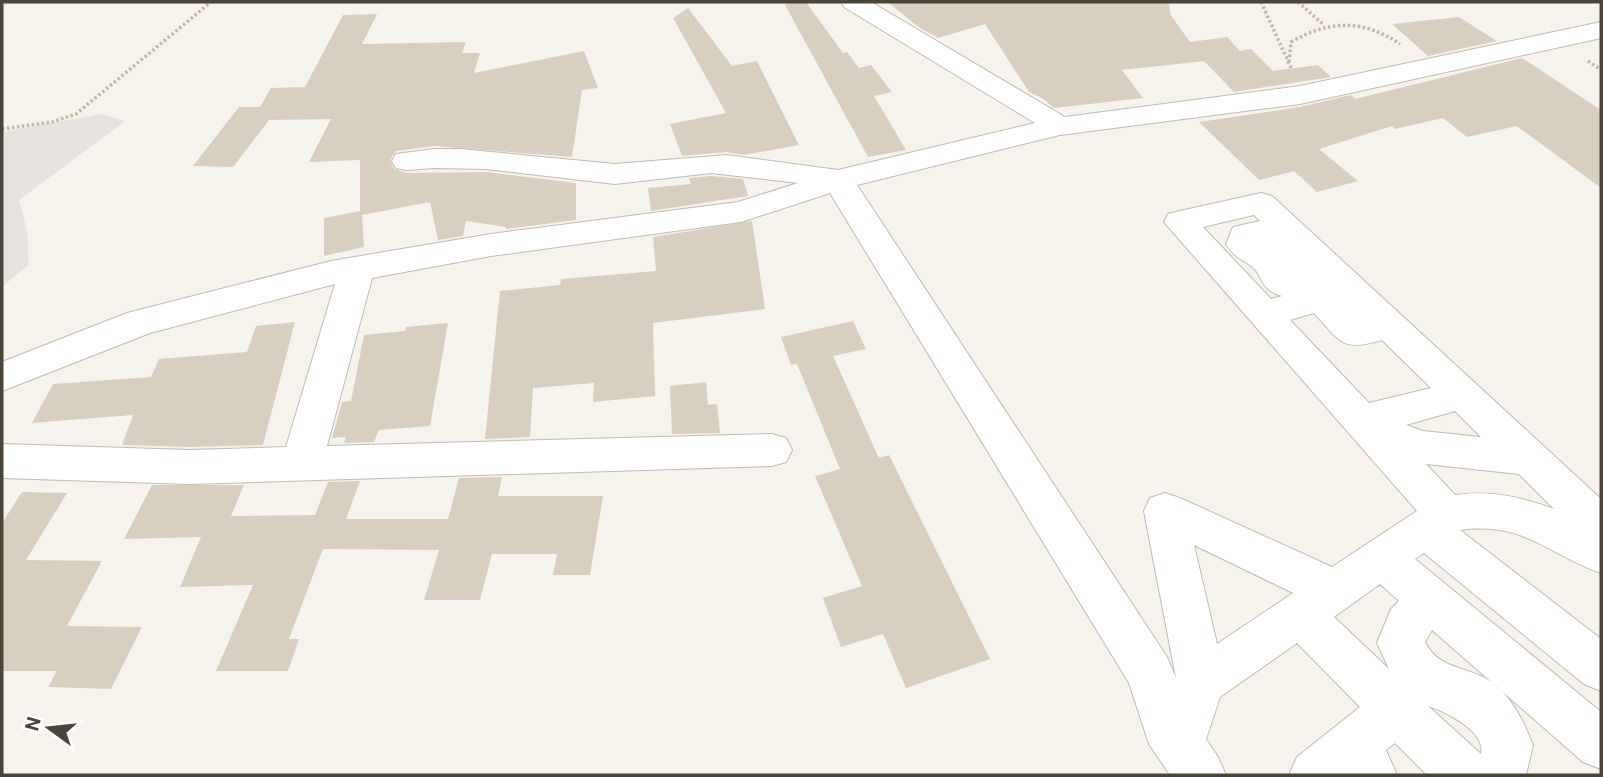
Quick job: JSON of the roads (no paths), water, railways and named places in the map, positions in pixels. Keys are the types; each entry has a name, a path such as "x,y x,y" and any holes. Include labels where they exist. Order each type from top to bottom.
{"street":[{"path":"860,6 894,2"},
{"path":"860,6 1060,125"},
{"path":"2,377 141,322 252,292 357,268 491,245 741,212 838,180 1060,125 1300,95 1601,30"},
{"path":"407,162 435,157 474,158 615,174 708,164 758,166 838,180 1150,673 1167,726 1189,759"},
{"path":"1601,538 1587,513 1261,203 1242,221 1180,222 1364,424 1435,521 1601,668"},
{"path":"1242,221 1246,248 1277,265 1251,300"},
{"path":"302,464 357,268"},
{"path":"1251,300 1321,299 1356,334 1389,324"},
{"path":"1364,424 1462,394"},
{"path":"1364,424 1421,447 1531,459"},
{"path":"2,461 190,467 772,450"},
{"path":"1201,682 1435,521 1473,508 1510,511 1559,528 1601,554"},
{"path":"1189,759 1201,682 1166,511 1316,602 1396,710 1463,775"},
{"path":"1380,557 1601,744"},
{"path":"1430,600 1407,624 1401,643 1412,666 1429,683 1469,696 1496,722 1508,745 1503,768 1496,775"},
{"path":"1315,775 1363,758 1396,710"}]}
